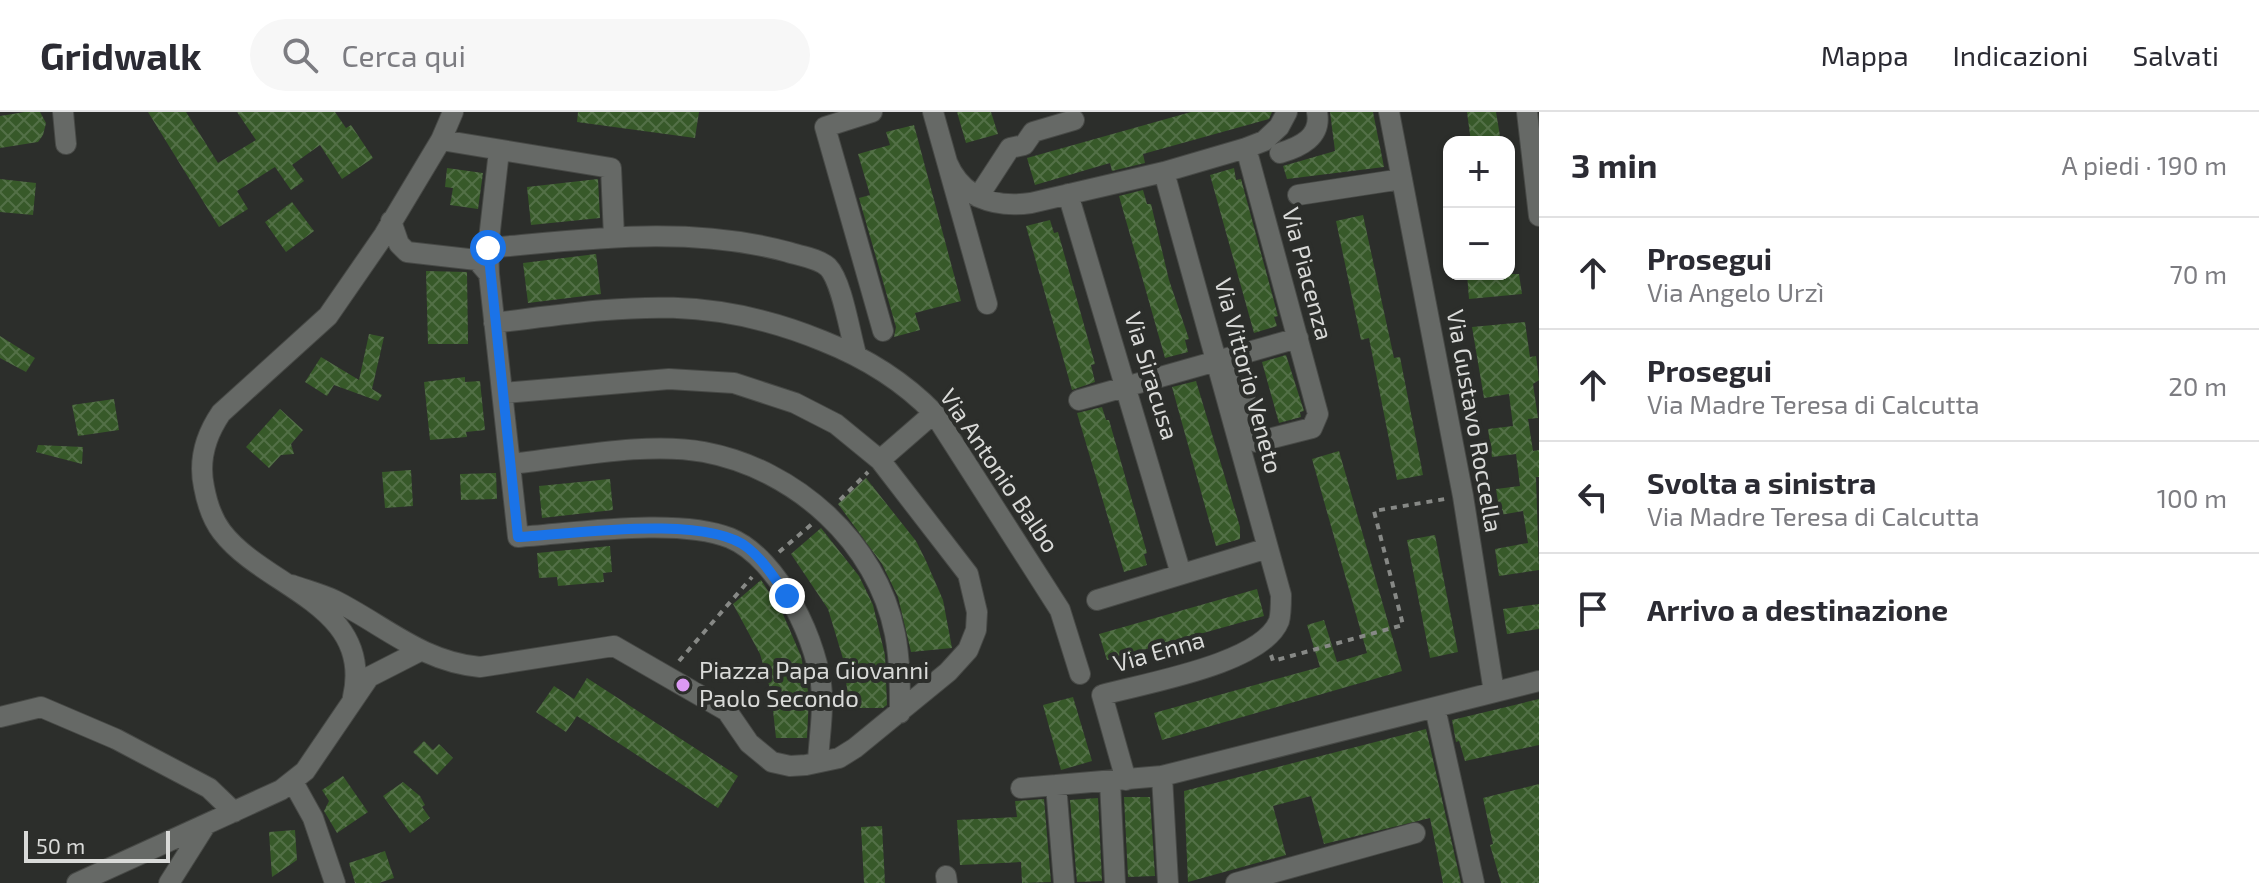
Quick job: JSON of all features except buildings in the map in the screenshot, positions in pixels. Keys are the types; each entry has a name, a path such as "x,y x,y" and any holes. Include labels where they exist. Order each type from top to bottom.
{"street":[{"path":"63,112 66,144"},
{"path":"353,697 357,680 344,634 327,613 237,547 221,531 208,506 202,481 202,455 208,432 221,413 328,316 441,140 453,112"},
{"path":"872,112 825,127 883,331"},
{"path":"933,112 987,304"},
{"path":"947,162 958,181 978,197 1009,206 1164,172 1246,148 1272,134 1287,112"},
{"path":"1280,153 1298,148 1312,136 1319,121 1317,112"},
{"name":"Via Gustavo Roccella","path":"1389,112 1463,496 1494,692"},
{"path":"1527,112 1539,216"},
{"path":"978,197 1010,148 1024,145 1033,132 1074,120"},
{"path":"441,140 611,168 614,237"},
{"name":"Via Piacenza","path":"1225,359 1257,442 1312,428 1318,414 1246,148"},
{"path":"499,151 488,248 489,274 518,537 664,528 729,537 747,546 764,564 805,626 817,660 822,695 818,762"},
{"name":"Via Vittorio Veneto","path":"1164,172 1225,359 1281,595 1279,621 1264,639"},
{"path":"1298,195 1402,179"},
{"name":"Via Siracusa","path":"1068,194 1181,574"},
{"path":"391,221 399,244 407,252 477,260 489,274"},
{"path":"488,248 614,237 690,235 745,242 821,261 834,276 856,354"},
{"name":"Via Antonio Balbo","path":"494,323 606,309 703,307 792,328 856,354 909,388 934,413 1060,610 1080,674"},
{"path":"1079,400 1298,338"},
{"path":"292,585 331,599 418,652 463,665 480,667 614,646 727,711 749,743 772,762 790,766 839,758 900,713 968,650 976,630 977,612 968,574 880,460 863,443 823,417 795,403 734,383 658,379 504,393"},
{"path":"880,460 934,413"},
{"path":"510,464 674,449 704,452 743,463 787,485 827,512 868,565 891,618 899,665 900,713"},
{"path":"1097,600 1268,548"},
{"name":"Via Enna","path":"1118,781 1102,695 1241,656 1264,639"},
{"path":"77,883 104,876 293,782 332,734 353,697 369,677 418,652"},
{"path":"1021,788 1162,776 1539,681"},
{"path":"0,717 41,707 116,739 209,788 234,812"},
{"path":"1435,708 1474,883"},
{"path":"1162,776 1168,883"},
{"path":"1115,883 1118,781"},
{"path":"293,782 313,818 335,883"},
{"path":"1056,785 1064,883"},
{"path":"169,883 205,826"},
{"path":"1236,883 1415,833"}],"path":[{"path":"667,675 764,564 827,512 880,460"},
{"path":"1264,639 1273,661 1403,625 1374,511 1463,496"}],"place":[{"name":"Piazza Papa Giovanni Paolo Secondo","path":"683,685"}],"route":[{"path":"488,248 518,537 664,528 729,537 747,546 787,596"}]}
